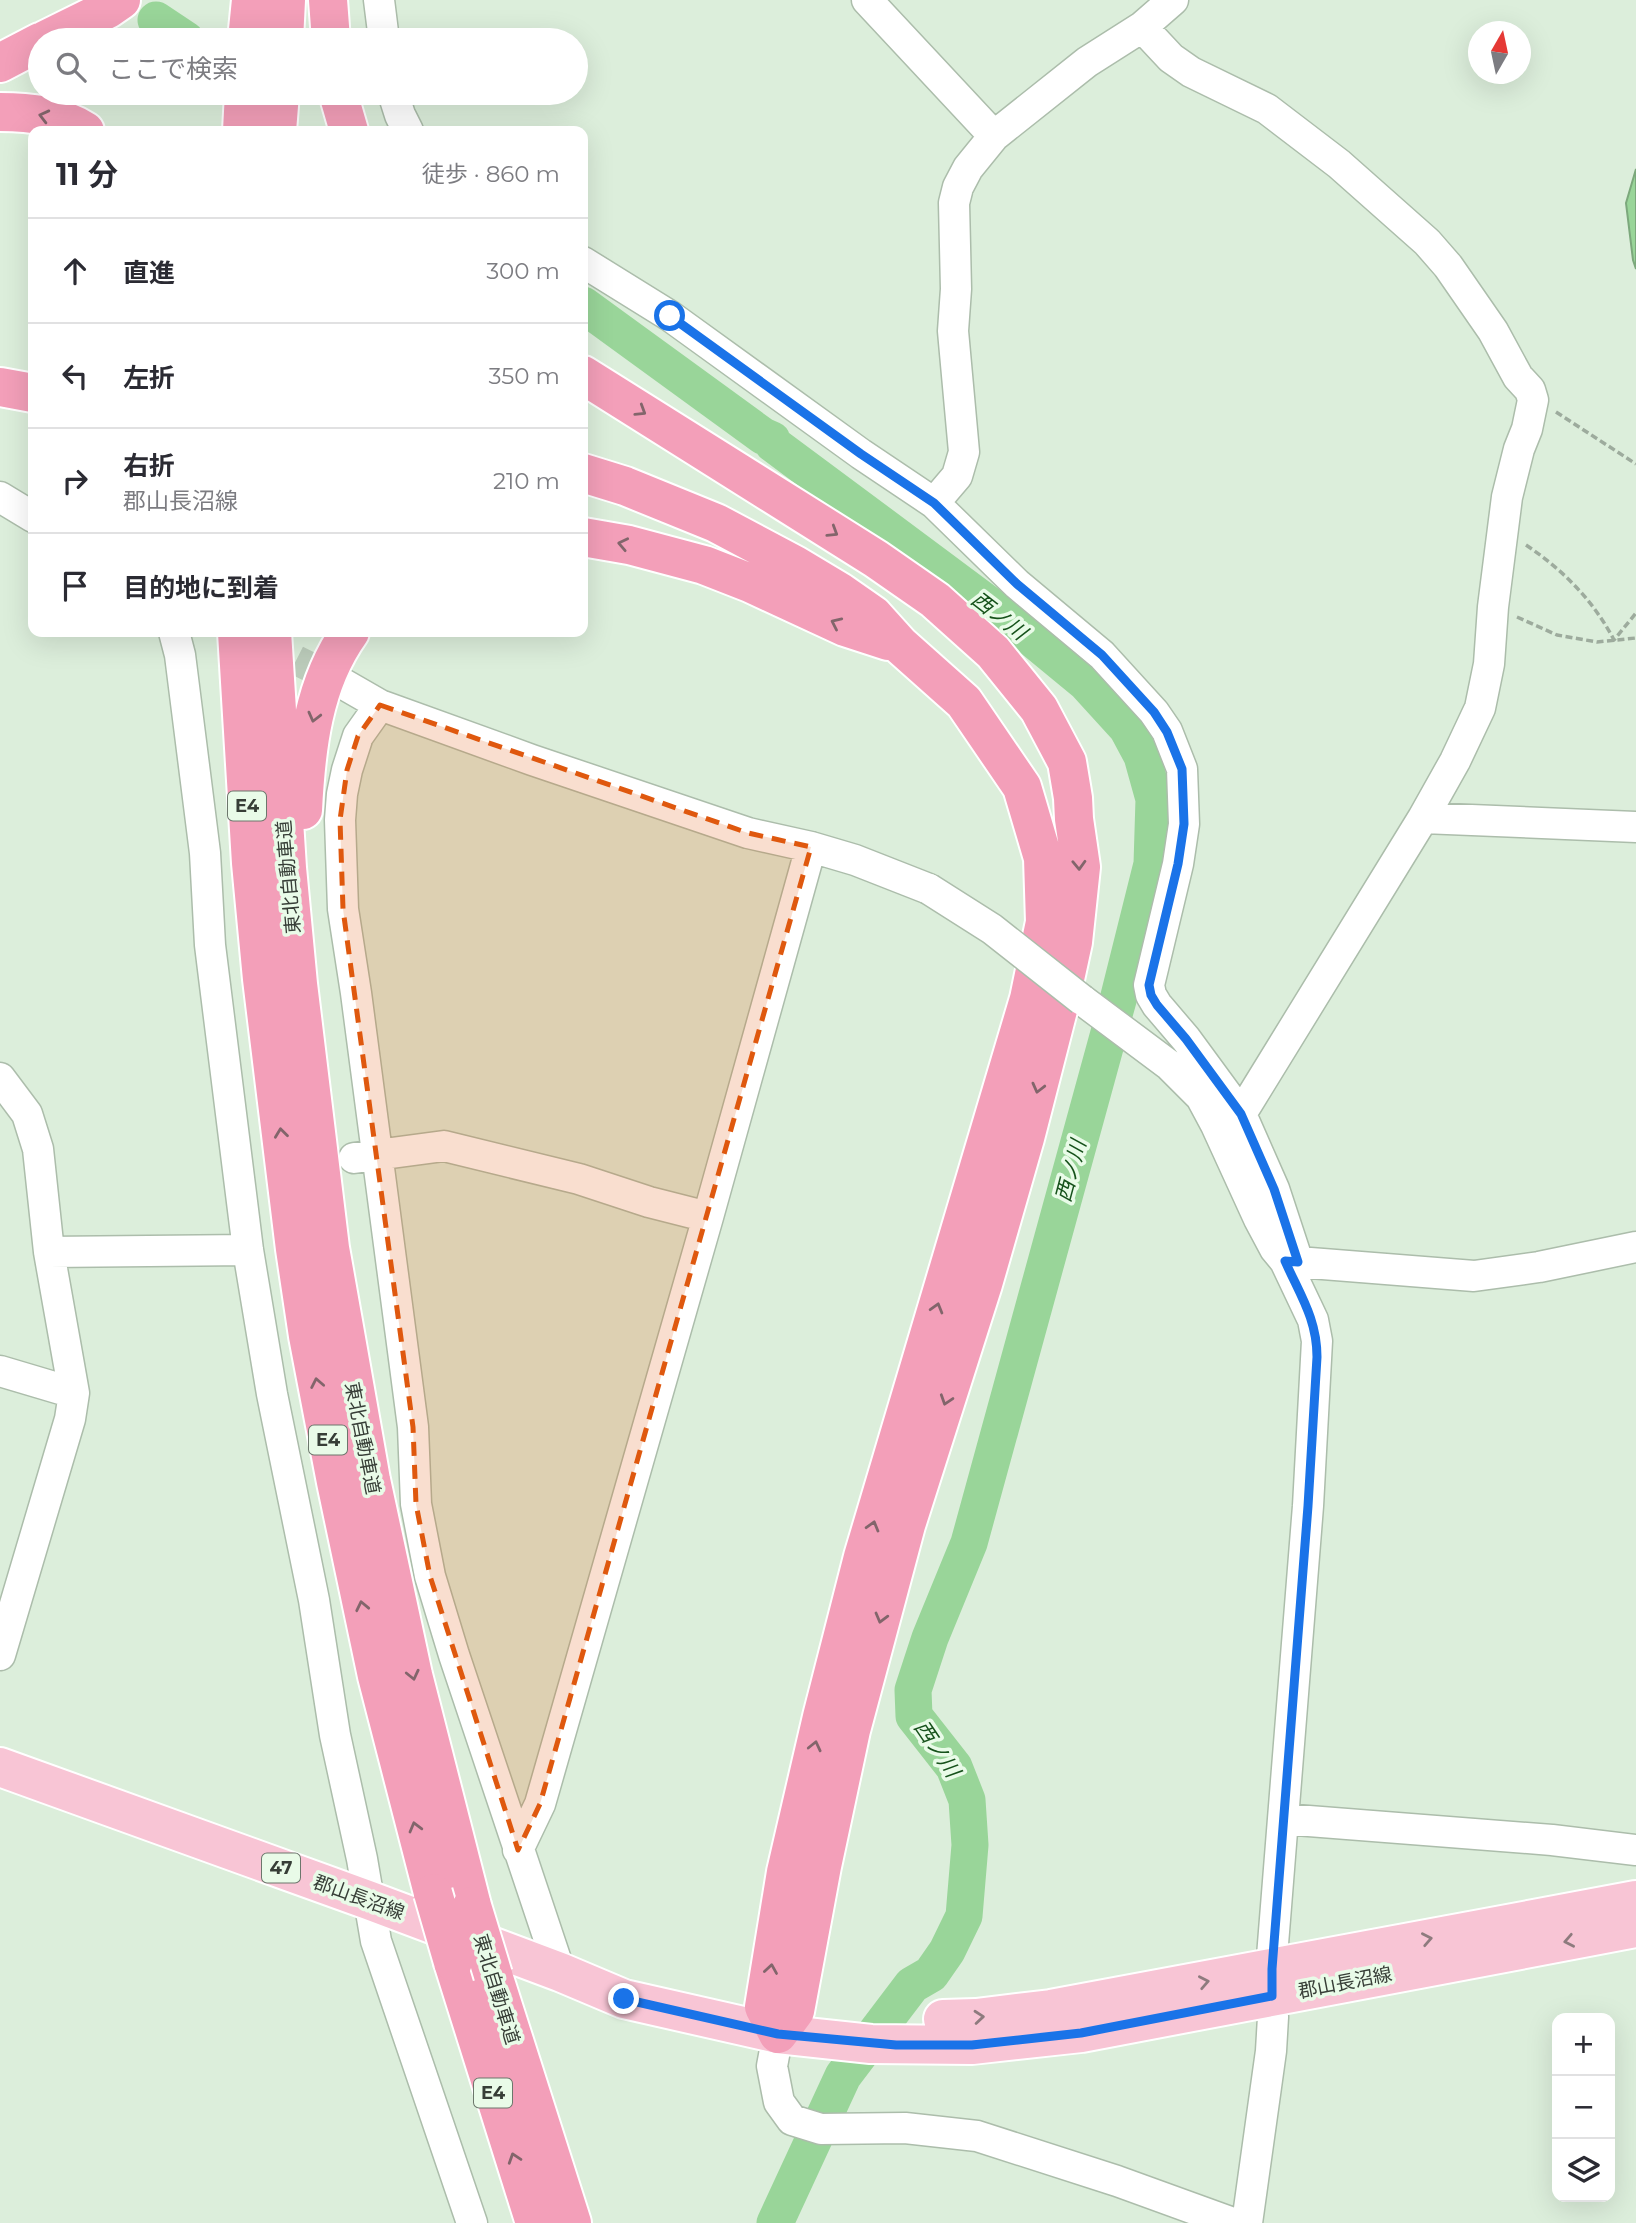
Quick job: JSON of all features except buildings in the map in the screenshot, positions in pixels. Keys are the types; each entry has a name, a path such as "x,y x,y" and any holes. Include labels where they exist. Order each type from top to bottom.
{"highway":[{"path":"69,28 121,0"},
{"path":"248,28 251,0"},
{"path":"285,28 286,0"},
{"path":"328,0 330,28"},
{"path":"0,63 28,48"},
{"path":"242,126 243,105"},
{"path":"277,126 279,105"},
{"path":"341,105 348,126"},
{"path":"0,112 26,111 73,126"},
{"path":"588,378 876,559 935,600 993,652 1039,709 1067,762 1073,798 1081,867 1073,942 1060,1002 1026,1138 983,1284 906,1525 854,1718 822,1866 779,2017"},
{"path":"0,387 28,392"},
{"path":"0,410 28,415"},
{"path":"588,451 616,459 672,481 764,522 860,578 905,609 979,668 1007,699 1073,798"},
{"path":"588,475 670,503 716,523 795,565 873,614 900,645 964,702 1022,787 1043,858 1045,922 1029,999 863,1557 786,1872 779,2017"},
{"path":"588,538 704,565 845,627 900,645"},
{"path":"216,637 241,864 262,979"},
{"name":"東北自動車道","path":"237,637 251,863 262,979 310,1349 377,1676 433,1893 535,2223"},
{"name":"東北自動車道","path":"272,637 287,868 298,984 330,1248 368,1467 413,1675 472,1906 572,2223"},
{"path":"330,1248 315,983 302,820 310,732 328,669 346,637"}],"main road":[{"name":"郡山長沼線","path":"0,1767 368,1899 624,1999 779,2017 853,2030 904,2032 975,2018 1272,1982 1636,1928"},
{"name":"郡山長沼線","path":"1272,1982 1636,1900"}],"street":[{"path":"379,0 382,28"},
{"path":"867,0 994,136"},
{"path":"934,503 957,476 964,452 953,331 956,289 954,203 963,176 994,136 1076,71 1142,27 1173,0"},
{"path":"1142,27 1171,58 1191,72 1267,109 1339,164 1427,242 1448,266 1493,331 1518,377 1530,390 1533,400 1513,471 1502,533 1489,664 1480,708 1455,761 1423,818 1241,1114"},
{"path":"397,105 406,126"},
{"path":"588,265 670,316 861,454 934,503 1017,584 1102,655 1140,696 1167,732 1182,769 1184,824 1178,864 1149,985 1151,995 1241,1114 1274,1189 1292,1262 1313,1320 1317,1341 1308,1506 1272,1982 1271,2051 1247,2223"},
{"path":"0,497 28,514"},
{"path":"175,637 180,655 205,853 210,945 249,1171 248,1250 279,1433 314,1600 335,1735 362,1859 376,1941 462,2217"},
{"path":"340,682 380,705 532,760 748,833 855,860 929,889 992,929 1169,1065 1200,1097 1275,1249 1292,1262 1474,1276 1539,1267 1636,1247"},
{"path":"380,705 358,736 347,770 340,820 343,909 356,993 366,1156 412,1427 416,1504 430,1576 560,1972"},
{"path":"1423,818 1636,827"},
{"path":"518,1850 540,1804 811,847"},
{"path":"0,1655 70,1419 74,1393 49,1252 38,1149 27,1114 4,1088"},
{"path":"366,1156 444,1146 579,1179 649,1202 708,1217"},
{"path":"49,1252 248,1250"},
{"path":"0,1371 74,1393"},
{"path":"1283,1819 1552,1840 1636,1850"},
{"path":"779,2017 772,2066 779,2102 792,2120 821,2129 905,2128 976,2136 1061,2162 1171,2213 1233,2223"}],"path":[{"path":"1533,400 1636,464"},
{"path":"1502,533 1546,559 1565,575 1603,619 1614,640"},
{"path":"1493,607 1557,635 1597,642 1636,638"},
{"path":"1614,640 1636,613"}],"highlighted area":[{"path":"380,705 748,833 811,847 540,1804 518,1850 430,1576 416,1504 413,1427 343,909 340,820 347,770 358,736"}],"shaded area":[{"path":"1636,169 1636,269 1626,203"}],"waterway":[{"name":"西ノ川","path":"156,20 168,28"},
{"name":"西ノ川","path":"588,309 772,440 773,444 1007,618 1086,683 1127,728 1142,756 1154,799 1152,864 1118,1000 969,1543 930,1638 913,1690 914,1716 954,1767 967,1800 970,1845 964,1916 947,1951 931,1974 912,1985 843,2076 775,2223"}],"tunnel":[{"path":"256,640 340,682"}],"route":[{"path":"624,1999 778,2034 896,2045 972,2045 1081,2033 1272,1996 1317,1357 1313,1320 1285,1261 1298,1262 1274,1189 1241,1114 1151,995 1149,985 1178,864 1184,824 1182,769 1167,732 1154,712 1102,655 1017,584 934,503 861,454 670,316"}]}
